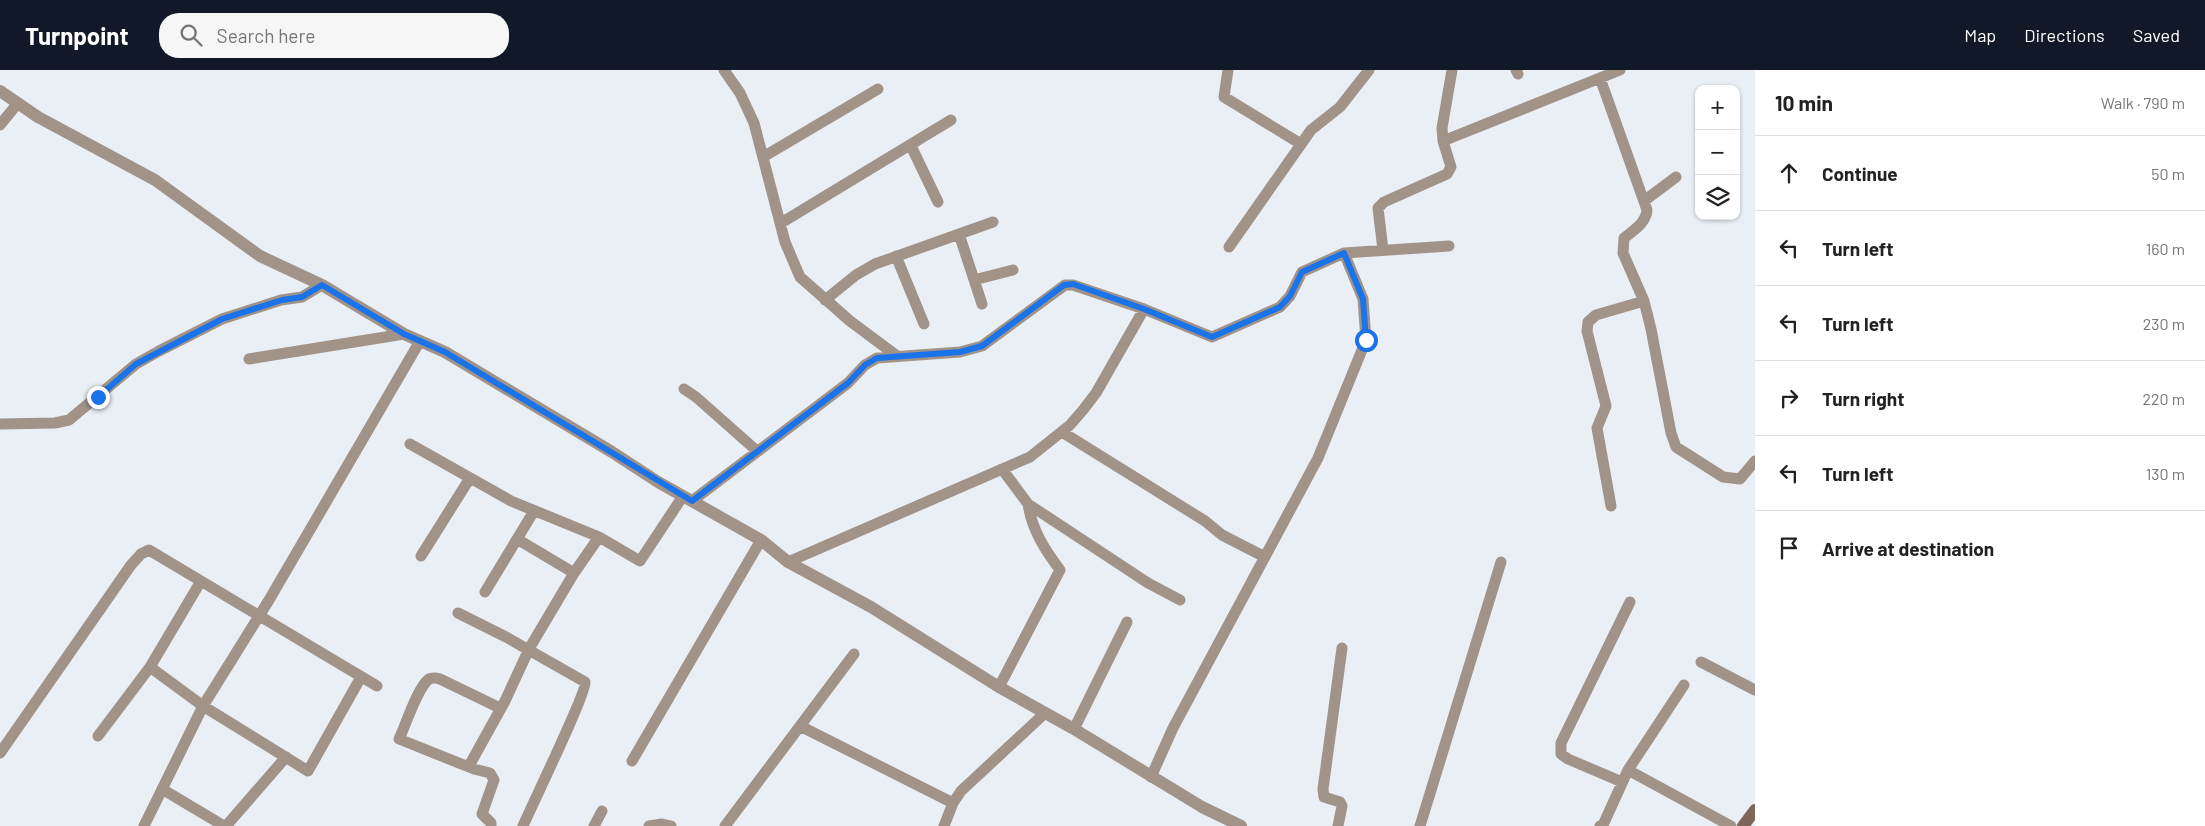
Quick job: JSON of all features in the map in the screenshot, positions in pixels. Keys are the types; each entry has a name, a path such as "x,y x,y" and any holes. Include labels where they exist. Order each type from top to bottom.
{"main road":[{"path":"1743,826 1755,810"}],"street":[{"path":"724,70 740,93 754,123 785,242 800,277 825,300 897,356"},
{"path":"1228,70 1224,97 1301,144"},
{"path":"1229,247 1311,130 1340,107 1368,70"},
{"path":"1383,250 1378,208 1384,202 1447,174 1451,167 1443,141 1442,128 1452,70"},
{"path":"1443,141 1620,70"},
{"path":"1600,78 1644,201 1647,216 1640,225 1624,238 1622,244 1623,253 1644,300 1671,433 1676,447 1724,477 1740,479 1755,461"},
{"path":"763,157 878,89"},
{"path":"0,91 38,117 155,180 260,256 322,285 404,334 445,352 612,452 658,482 761,540 788,562 892,619 999,687 1074,729 1202,807 1241,826"},
{"path":"0,125 18,103"},
{"path":"781,223 911,146 951,120"},
{"path":"911,146 938,202"},
{"path":"1644,201 1676,177"},
{"path":"825,300 875,264 993,222"},
{"path":"959,234 982,304"},
{"path":"410,444 534,512 599,537 640,561 688,498 757,451 848,383 865,365 877,358 960,352 982,346 1064,285 1073,284 1144,309 1212,337 1280,307 1290,296 1302,272 1344,253 1449,246"},
{"path":"1151,777 1172,728 1318,458 1366,340 1363,299 1344,253"},
{"path":"896,256 924,324"},
{"path":"974,280 1013,270"},
{"path":"0,424 55,423 69,420 129,369 159,351 222,319 282,300 302,297 322,285"},
{"path":"1611,506 1597,428 1606,406 1587,331 1588,322 1596,315 1644,300"},
{"path":"788,562 1030,457 1062,432 1096,393 1144,309"},
{"path":"249,359 404,334"},
{"path":"144,826 203,706 259,616 420,341"},
{"path":"684,389 696,397 757,451"},
{"path":"1062,432 1205,520 1222,535 1265,557"},
{"path":"1002,470 1028,504 1148,583 1180,600"},
{"path":"422,556 470,478"},
{"path":"999,687 1060,570 1038,537 1030,516 1028,504"},
{"path":"486,592 534,512"},
{"path":"469,766 529,649 574,573 599,537"},
{"path":"518,539 574,573"},
{"path":"632,761 761,540"},
{"path":"0,753 141,554 149,550 377,686"},
{"path":"1420,826 1501,562"},
{"path":"98,736 150,667 201,581"},
{"path":"1622,782 1568,759 1561,754 1561,743 1630,602"},
{"path":"458,613 529,649 585,682 586,686 523,826"},
{"path":"1074,729 1127,622"},
{"path":"1338,826 1342,806 1340,802 1324,797 1323,789 1342,648"},
{"path":"725,826 854,654"},
{"path":"1701,662 1755,690"},
{"path":"150,667 203,706 308,771 361,677"},
{"path":"490,826 491,823 482,814 494,780 490,773 399,739 422,688 429,679 435,677 500,708"},
{"path":"1600,826 1603,825 1628,770 1684,686"},
{"path":"944,826 953,804 961,791 1045,713"},
{"path":"800,726 953,804"},
{"path":"162,789 225,826 286,756"},
{"path":"1628,770 1731,826"},
{"path":"594,826 602,811"},
{"path":"649,826 672,826"}],"route":[{"path":"98,397 136,364 222,319 282,300 302,297 322,285 404,334 445,352 692,501 848,383 865,365 877,358 960,352 982,346 1064,285 1073,284 1144,309 1212,337 1280,307 1290,296 1302,272 1344,253 1363,299 1366,319 1366,340"}]}
